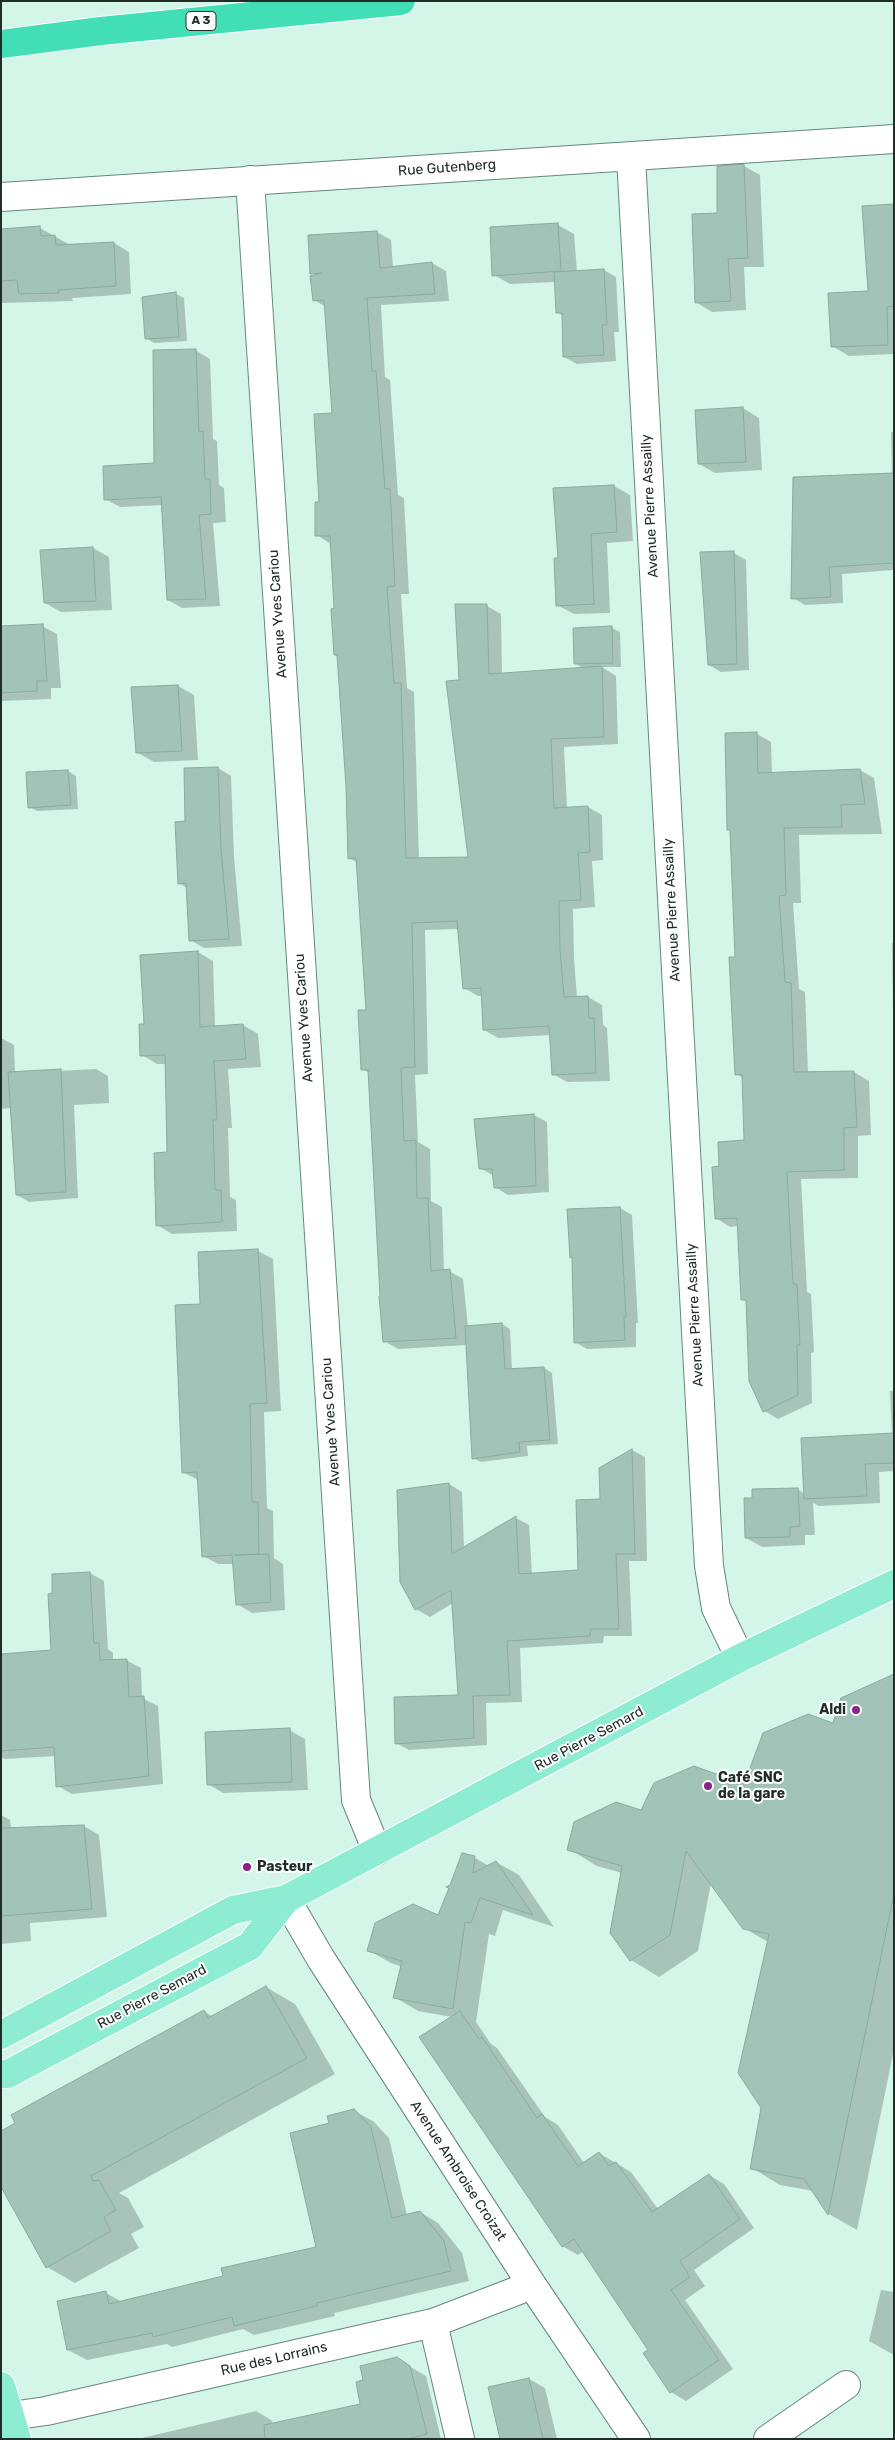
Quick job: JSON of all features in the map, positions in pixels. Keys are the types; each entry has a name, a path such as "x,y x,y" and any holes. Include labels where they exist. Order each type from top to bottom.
{"highway":[{"name":"A 3","path":"1,44 101,31 401,1"}],"main road":[{"name":"Rue Pierre Semard","path":"1,2035 232,1910 286,1899 740,1658 894,1584"},
{"name":"Rue Pierre Semard","path":"1,2074 8,2074 250,1946 286,1899"},
{"path":"1,2386 14,2427"}],"street":[{"name":"Rue Gutenberg","path":"1,197 894,139"},
{"name":"Avenue Pierre Assailly","path":"630,157 709,1566 716,1608 740,1658"},
{"name":"Avenue Yves Cariou","path":"250,180 356,1800 377,1851"},
{"name":"Avenue Ambroise Croizat","path":"286,1899 321,1959 532,2285 636,2439"},
{"name":"Rue des Lorrains","path":"14,2427 55,2409 432,2324 532,2285"},
{"path":"432,2324 460,2439"},
{"path":"768,2439 846,2385"}],"building":[{"path":"744,164 748,258 728,259 731,301 695,303 692,214 717,213 717,166"},
{"path":"894,204 894,306 887,307 888,345 831,347 828,293 868,291 862,206"},
{"path":"558,223 561,271 492,276 490,227"},
{"path":"40,226 41,236 55,235 56,245 114,242 116,286 58,290 59,293 19,294 17,280 1,281 1,229"},
{"path":"377,231 380,268 432,262 435,294 367,298 372,371 376,371 385,489 390,489 395,586 387,587 394,683 401,683 406,858 468,857 446,681 459,680 455,604 487,604 489,674 602,666 604,737 551,739 554,808 588,806 590,852 578,853 581,900 559,901 560,949 564,997 588,996 589,1018 594,1018 596,1073 552,1075 549,1026 483,1030 481,988 463,989 457,921 412,923 415,1067 401,1068 404,1141 416,1140 417,1198 428,1198 431,1271 450,1269 456,1338 383,1342 368,1070 361,1070 358,1010 366,1010 356,858 348,859 346,786 337,655 334,655 331,609 334,608 330,536 315,536 315,502 319,502 314,414 332,413 324,300 313,301 310,276 322,273 310,274 308,235"},
{"path":"604,269 607,325 602,325 604,355 563,357 562,313 556,313 554,272"},
{"path":"176,292 179,337 145,339 142,297"},
{"path":"196,349 199,432 203,431 205,479 210,479 211,514 199,515 206,599 167,600 161,497 104,500 103,466 154,463 153,350"},
{"path":"743,407 746,462 698,464 695,410"},
{"path":"894,473 894,563 829,567 831,597 791,599 793,477"},
{"path":"614,485 617,532 591,534 594,604 556,606 554,558 558,558 553,488"},
{"path":"93,547 96,601 44,603 40,550"},
{"path":"734,551 737,664 708,665 700,552"},
{"path":"43,624 47,681 37,681 37,691 1,693 1,626"},
{"path":"612,626 613,663 574,664 573,628"},
{"path":"178,685 182,751 136,753 131,687"},
{"path":"757,732 758,773 860,769 865,804 841,805 842,827 784,828 786,895 779,896 785,982 791,983 794,1072 854,1071 857,1127 844,1128 844,1170 787,1172 793,1284 797,1284 800,1345 797,1345 798,1395 763,1412 749,1381 746,1300 741,1300 737,1218 715,1219 712,1167 719,1166 718,1142 744,1140 742,1074 735,1075 729,957 735,957 730,830 727,830 725,733"},
{"path":"218,767 221,849 229,939 189,941 186,883 178,884 175,822 185,821 184,768"},
{"path":"68,770 71,805 28,808 26,772"},
{"path":"198,951 200,1027 243,1024 246,1059 214,1061 217,1120 213,1120 215,1190 221,1190 222,1222 156,1226 154,1153 167,1152 165,1055 140,1056 139,1024 144,1024 140,955"},
{"path":"61,1069 66,1192 16,1195 8,1072"},
{"path":"534,1114 536,1186 494,1188 492,1169 479,1169 474,1119"},
{"path":"620,1207 626,1317 624,1317 625,1340 574,1343 572,1257 570,1258 567,1209"},
{"path":"258,1249 267,1403 250,1404 252,1502 258,1502 259,1554 235,1555 269,1554 271,1602 236,1605 232,1555 202,1557 197,1472 182,1473 175,1305 200,1304 198,1252"},
{"path":"502,1323 505,1369 544,1367 550,1440 519,1442 520,1452 472,1459 465,1326"},
{"path":"894,1433 894,1463 865,1464 867,1496 804,1499 801,1438"},
{"path":"632,1449 635,1554 616,1554 619,1629 591,1629 590,1636 507,1641 510,1695 473,1696 474,1738 395,1744 394,1697 458,1695 451,1590 415,1610 400,1582 397,1490 449,1483 452,1554 516,1516 519,1574 578,1570 576,1500 600,1499 599,1468"},
{"path":"798,1488 800,1526 790,1527 790,1537 745,1538 744,1498 752,1498 752,1489"},
{"path":"90,1572 94,1643 99,1643 100,1660 127,1659 129,1697 144,1696 149,1776 56,1787 54,1747 1,1751 1,1654 51,1650 48,1594 52,1593 52,1574"},
{"path":"894,1674 894,1893 828,2215 804,2179 750,2169 761,2108 738,2073 769,1934 743,1929 686,1851 670,1935 630,1961 610,1933 622,1866 567,1850 574,1822 616,1802 641,1810 654,1783 694,1766 744,1784 763,1733 808,1714 833,1723 841,1698"},
{"path":"290,1728 292,1782 207,1785 205,1732"},
{"path":"84,1825 92,1909 1,1916 1,1828"},
{"path":"462,1853 475,1856 473,1873 496,1861 533,1915 480,1898 471,1923 465,1922 453,2009 393,1998 402,1961 367,1951 375,1923 413,1904 438,1915 449,1888 446,1887 450,1885"},
{"path":"266,1986 307,2058 91,2176 93,2181 99,2180 116,2210 104,2217 111,2231 46,2268 1,2187 1,2131 15,2123 11,2115 204,2010 208,2018"},
{"path":"460,2011 479,2039 482,2037 537,2118 542,2114 578,2166 599,2152 609,2166 616,2162 652,2212 709,2174 740,2219 680,2261 690,2277 671,2290 719,2360 670,2393 643,2353 648,2350 574,2239 562,2247 419,2037"},
{"path":"354,2109 371,2127 392,2218 420,2211 444,2241 451,2271 317,2303 317,2306 234,2326 232,2317 153,2337 152,2333 67,2350 57,2301 106,2291 109,2304 223,2276 221,2268 316,2247 290,2133 329,2123 327,2116"},
{"path":"397,2357 410,2366 427,2434 407,2439 265,2439 264,2425 360,2404 356,2382 363,2380 360,2366"},
{"path":"529,2378 543,2439 500,2439 488,2387"}],"place":[{"name":"Aldi","path":"856,1710"},
{"name":"Café SNC de la gare","path":"708,1786"},
{"name":"Pasteur","path":"247,1867"}]}
